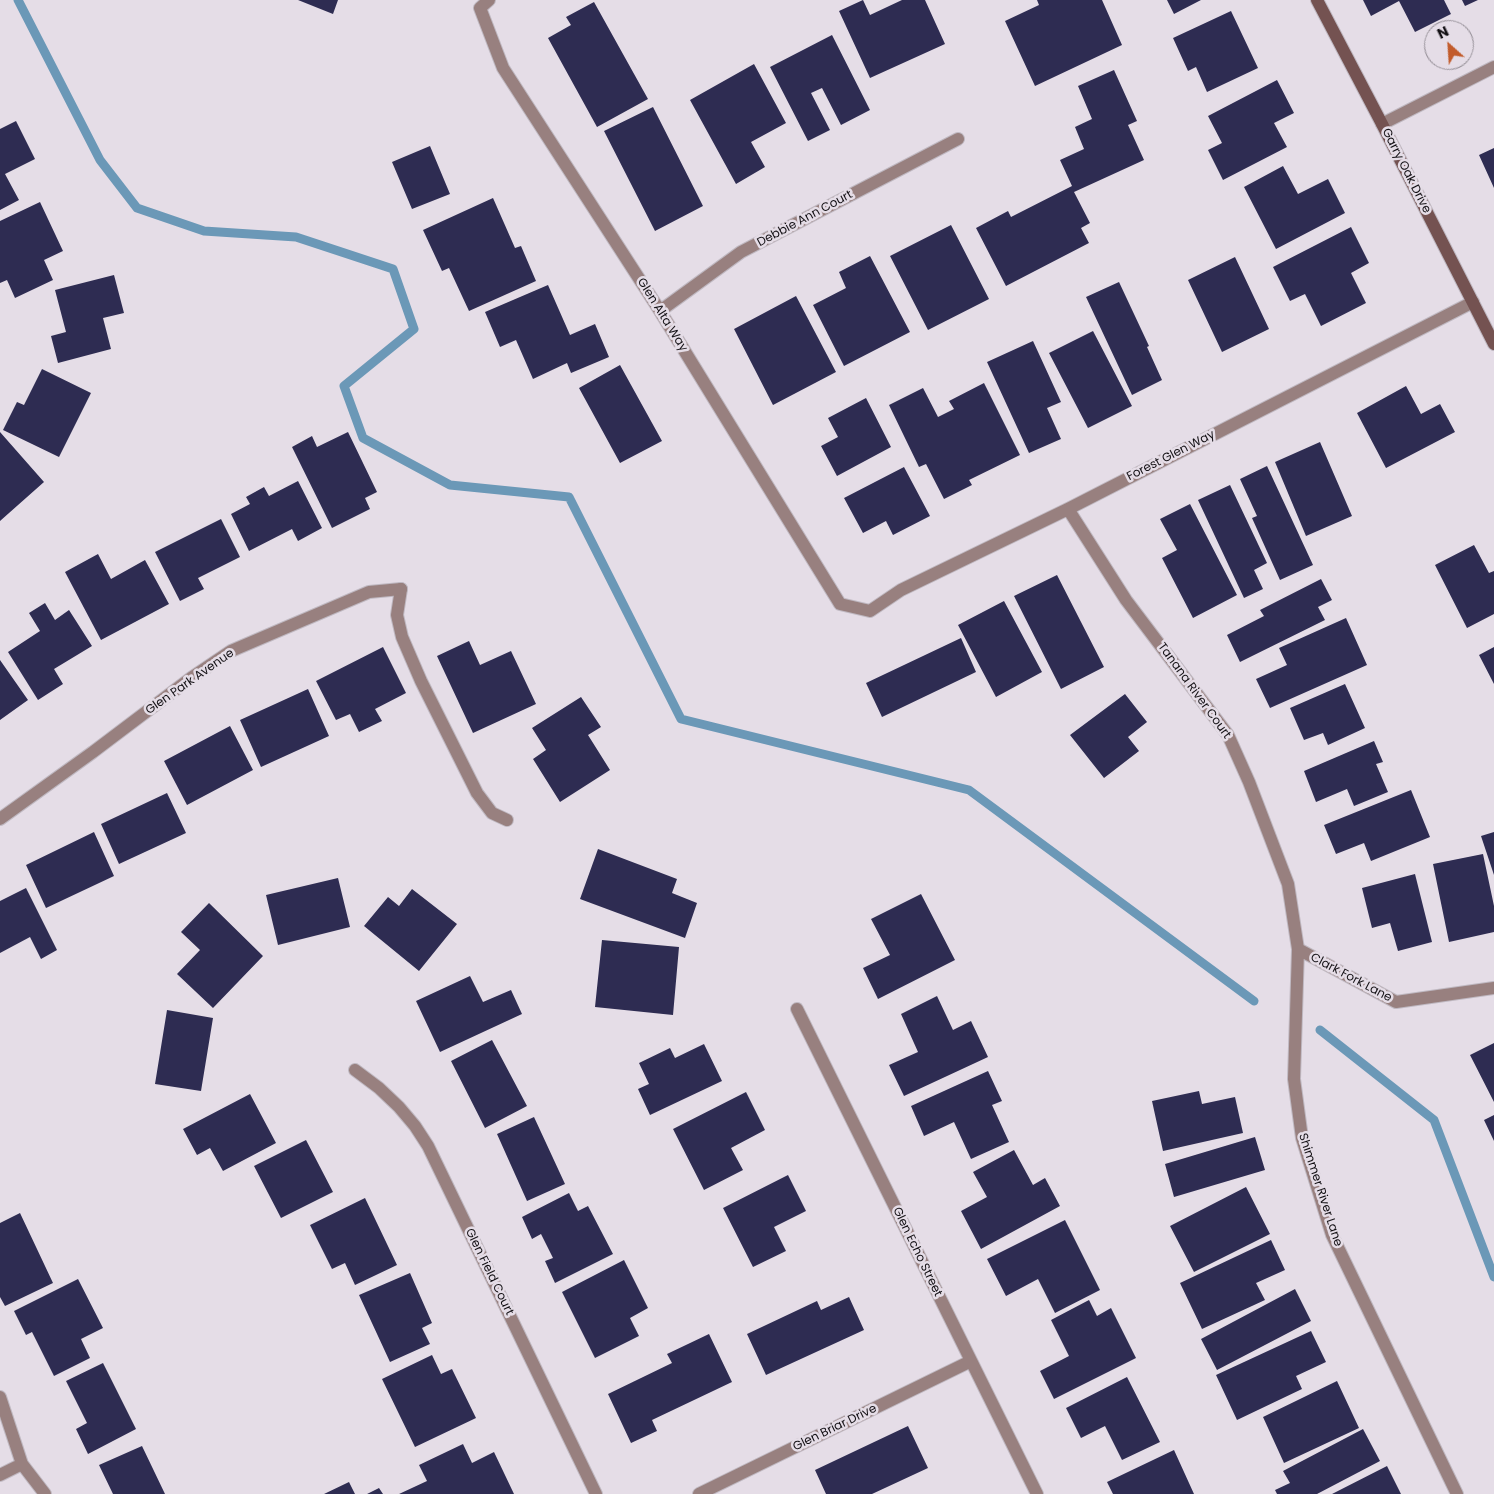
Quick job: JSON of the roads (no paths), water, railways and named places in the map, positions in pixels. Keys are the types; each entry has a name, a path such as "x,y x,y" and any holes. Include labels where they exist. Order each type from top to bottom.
{"street":[{"name":"Glen Alta Way","path":"489,0 480,8 503,68 660,311 840,604 870,611"},
{"name":"Garry Oak Drive","path":"1317,0 1494,344"},
{"path":"1382,124 1494,67"},
{"name":"Debbie Ann Court","path":"660,311 741,252 958,139"},
{"name":"Forest Glen Way","path":"870,611 901,590 1068,509 1473,302"},
{"name":"Tanana River Court","path":"1068,509 1126,600 1228,735 1249,782 1288,884 1298,949"},
{"name":"Glen Park Avenue","path":"0,819 94,752 191,678 231,651 369,592 401,589 397,614 402,637 422,682 477,793 492,813 508,820"},
{"name":"Clark Fork Lane","path":"1298,949 1396,1002 1494,988"},
{"name":"Shimmer River Lane","path":"1298,949 1294,1079 1302,1138 1332,1235 1457,1494"},
{"name":"Glen Echo Street","path":"797,1009 1037,1494"},
{"name":"Glen Field Court","path":"355,1070 379,1088 399,1107 415,1126 428,1146 596,1494"},
{"name":"Glen Briar Drive","path":"699,1494 971,1361"},
{"path":"0,1397 22,1464 45,1494"},
{"path":"0,1476 22,1464"}],"waterway":[{"path":"18,0 100,160 137,208 204,231 296,237 393,269 414,329 344,386 363,438 450,485 569,497 681,719 969,790 1254,1001"},
{"path":"1320,1030 1434,1120 1494,1277"}]}
